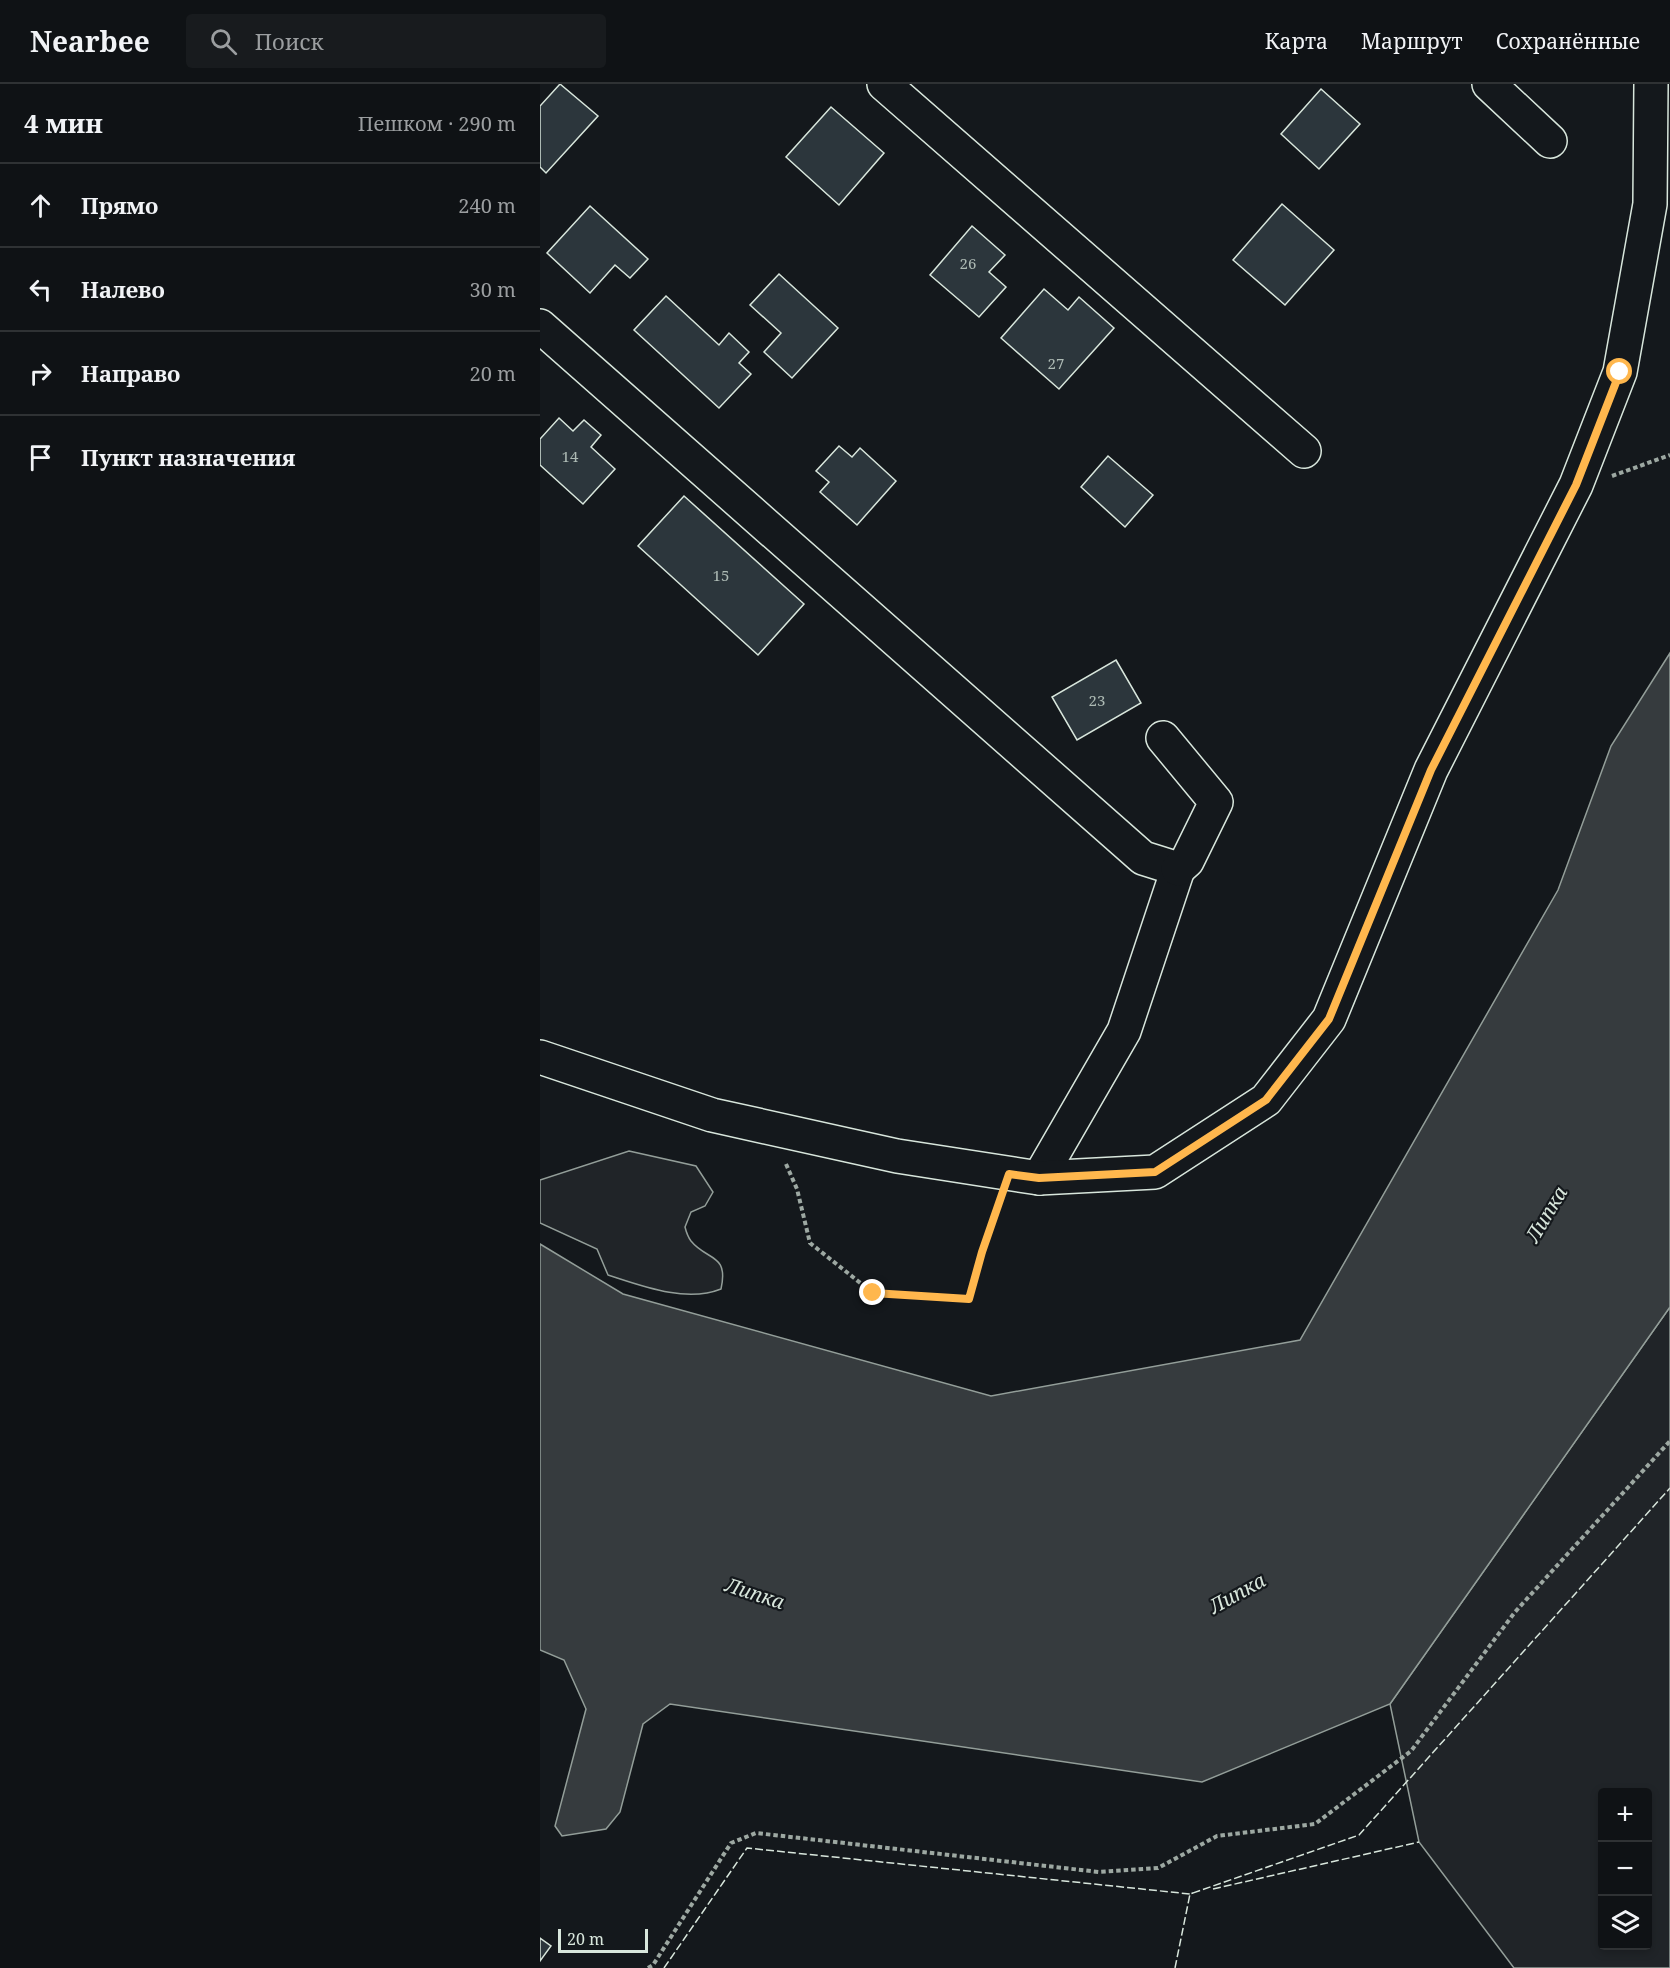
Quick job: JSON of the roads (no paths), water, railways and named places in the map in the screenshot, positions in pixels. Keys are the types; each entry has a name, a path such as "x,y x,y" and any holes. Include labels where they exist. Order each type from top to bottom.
{"lane":[{"path":"884,84 1304,451"},
{"path":"1489,84 1551,141"},
{"path":"540,1057 712,1115 897,1156 1024,1176 1155,1172 1266,1100 1329,1019 1431,770 1583,469 1620,372 1648,215 1651,84"},
{"path":"540,326 1143,858 1178,869"},
{"path":"1024,1176 1124,1031 1178,869 1187,861 1216,802 1163,738"}],"water":[{"name":"Липка","path":"1670,653 1670,1307 1390,1704 1202,1782 670,1704 643,1724 620,1812 606,1829 562,1836 555,1826 586,1709 564,1660 540,1650 540,1244 623,1294 991,1396 1300,1340 1558,890 1611,746"}]}
